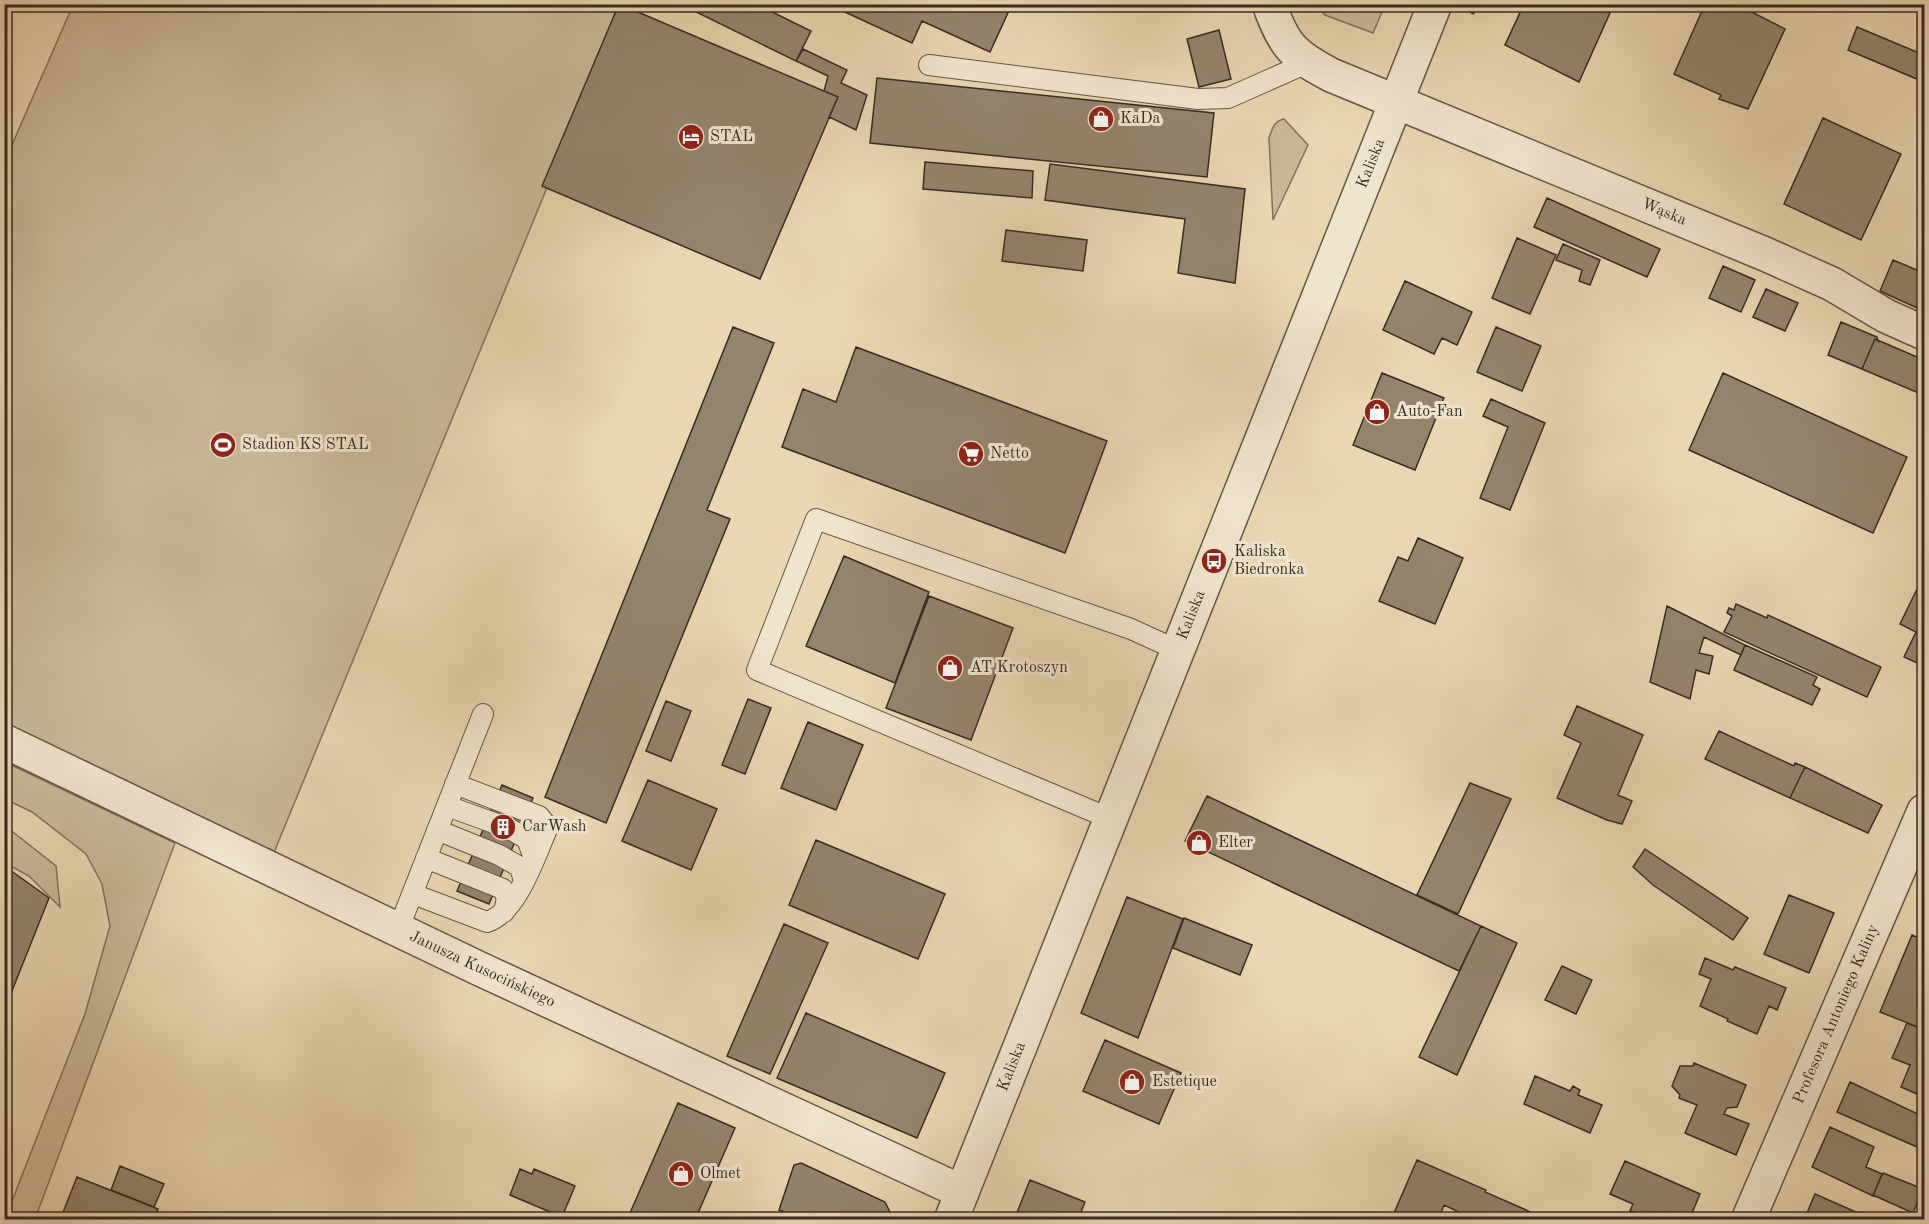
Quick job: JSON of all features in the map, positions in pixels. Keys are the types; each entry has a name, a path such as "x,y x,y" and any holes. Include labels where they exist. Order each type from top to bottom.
{"street":[{"path":"1269,4 1277,28 1289,46 1307,63 1397,102"},
{"name":"Kaliska","path":"956,1206 1435,4"},
{"name":"Wąska","path":"1397,102 1765,254 1832,284 1886,316 1924,333"},
{"name":"Janusza Kusocińskiego","path":"4,741 398,930 956,1206"},
{"name":"Profesora Antoniego Kaliny","path":"1748,1220 1924,811"}],"lane":[{"path":"929,65 1198,99 1228,98 1307,63"},
{"path":"1111,819 757,670 816,519 1131,629 1177,650"},
{"path":"398,930 483,714"},
{"path":"413,894 488,922 498,919 516,897 548,827 539,816 455,784"},
{"path":"447,806 508,828 527,839 534,858"},
{"path":"437,830 499,855 520,867 524,881"},
{"path":"426,858 503,890 507,898 504,912"}],"path":[{"path":"1472,14 1476,4"}],"shaded area":[{"name":"Stadion KS STAL","path":"73,5 622,5 273,855 5,729 5,161"},
{"path":"1316,5 1385,5 1373,33 1325,15"},
{"path":"1284,119 1308,145 1273,220 1269,138 1272,129"},
{"path":"5,762 175,843 35,1219 5,1219 85,1014 110,926 102,884 86,854 32,812 5,799"},
{"path":"4,825 56,866 60,907 29,876 5,863"}],"building":[{"name":"STAL","path":"619,4 838,97 760,279 542,186"},
{"path":"680,4 756,4 811,31 796,61"},
{"path":"835,4 1012,4 990,52 922,21 912,43 834,7"},
{"path":"1524,4 1614,4 1579,82 1505,45"},
{"path":"1705,4 1736,4 1785,29 1748,109 1719,99 1721,95 1674,74"},
{"path":"1857,27 1924,55 1924,82 1848,50"},
{"path":"1219,30 1231,79 1199,87 1187,39"},
{"path":"803,49 847,70 841,83 867,95 856,130 829,117 838,97 824,91 828,76 796,61"},
{"path":"877,78 1214,113 1207,177 870,143"},
{"path":"1823,118 1901,154 1861,240 1784,204"},
{"path":"925,162 1033,171 1032,198 923,189"},
{"path":"1050,164 1245,189 1235,283 1178,273 1185,219 1045,200"},
{"path":"1547,198 1660,249 1647,277 1534,227"},
{"path":"1006,230 1087,240 1083,271 1002,261"},
{"path":"1517,238 1556,255 1530,314 1492,298"},
{"path":"1563,244 1600,260 1590,285 1579,281 1582,270 1556,260"},
{"path":"1893,260 1924,273 1924,311 1880,291"},
{"path":"1723,266 1755,280 1741,312 1709,298"},
{"path":"1405,281 1472,312 1457,345 1442,338 1434,354 1383,330"},
{"path":"1766,289 1798,303 1785,331 1753,317"},
{"path":"1841,322 1877,337 1878,341 1875,339 1862,369 1828,355"},
{"path":"733,327 774,343 707,510 730,519 606,823 545,797"},
{"path":"1496,327 1541,346 1522,391 1477,372"},
{"path":"1875,339 1924,360 1924,387 1921,394 1862,369"},
{"path":"856,347 1107,441 1065,553 782,447 803,389 836,402"},
{"path":"1382,373 1444,398 1415,470 1353,445"},
{"path":"1723,373 1907,457 1873,533 1689,450"},
{"path":"1491,399 1545,423 1510,510 1480,498 1508,427 1483,416"},
{"path":"1418,538 1463,558 1435,624 1379,601 1398,557 1408,561"},
{"path":"844,556 929,592 895,683 806,646"},
{"path":"1919,585 1924,588 1924,666 1904,657 1916,632 1900,624"},
{"name":"AT Krotoszyn","path":"929,596 1013,628 971,740 886,708"},
{"path":"1736,604 1767,618 1768,615 1881,667 1867,697 1724,632 1732,616 1727,613 1729,608 1734,610"},
{"path":"1667,606 1745,645 1741,655 1704,637 1699,653 1713,656 1709,674 1696,670 1690,699 1650,682"},
{"path":"1745,645 1817,677 1813,685 1820,689 1812,705 1734,670"},
{"path":"748,699 771,708 745,774 722,765"},
{"path":"666,701 691,711 671,761 646,751"},
{"path":"1577,706 1643,735 1618,795 1632,801 1622,824 1607,820 1557,798 1581,743 1564,735"},
{"path":"808,722 863,745 836,810 781,788"},
{"path":"1719,731 1794,766 1795,763 1805,767 1790,798 1705,759"},
{"path":"1805,767 1882,805 1868,833 1790,798"},
{"path":"648,780 717,809 691,870 622,841"},
{"path":"1470,783 1511,799 1458,914 1417,895"},
{"name":"CarWash","path":"502,785 533,798 489,904 457,891"},
{"path":"1207,796 1481,926 1459,971 1185,841"},
{"path":"816,840 945,894 918,959 789,905"},
{"path":"1645,849 1748,918 1733,940 1653,885 1633,867"},
{"path":"10,870 49,898 4,1011 4,884"},
{"path":"1789,895 1834,913 1809,973 1764,954"},
{"path":"1127,897 1183,919 1138,1038 1081,1013"},
{"path":"1184,918 1252,945 1240,975 1173,948"},
{"path":"784,924 828,943 770,1074 727,1056"},
{"path":"1481,926 1517,943 1457,1075 1419,1057"},
{"path":"1912,935 1924,940 1923,1029 1880,1012"},
{"path":"1705,958 1733,970 1735,967 1786,988 1777,1010 1769,1006 1757,1034 1700,1006 1711,979 1699,974"},
{"path":"1562,966 1592,980 1576,1014 1545,1000"},
{"path":"806,1013 945,1073 917,1138 777,1078"},
{"path":"1907,1023 1924,1030 1924,1097 1901,1087 1910,1065 1892,1058"},
{"name":"Estetique","path":"1105,1040 1181,1073 1159,1124 1083,1091"},
{"path":"1694,1063 1746,1085 1737,1107 1727,1108 1724,1114 1749,1124 1736,1155 1685,1133 1697,1105 1679,1098 1680,1095 1672,1086 1680,1066 1693,1066"},
{"path":"1535,1076 1570,1091 1573,1086 1580,1090 1578,1095 1602,1105 1590,1133 1524,1104"},
{"path":"1850,1082 1924,1117 1924,1150 1837,1112"},
{"name":"Olmet","path":"678,1103 735,1128 695,1220 627,1220"},
{"path":"1830,1127 1874,1147 1866,1167 1882,1174 1873,1196 1812,1167"},
{"path":"1417,1160 1549,1220 1471,1220 1472,1218 1444,1205 1438,1220 1391,1220"},
{"path":"1625,1161 1700,1194 1689,1220 1631,1220 1634,1212 1630,1211 1633,1204 1610,1194"},
{"name":"Olmet","path":"801,1163 885,1202 890,1212 887,1220 805,1220 779,1210 794,1165"},
{"path":"120,1166 164,1184 154,1207 111,1190"},
{"path":"520,1169 532,1174 534,1169 575,1186 562,1217 510,1195"},
{"path":"1883,1173 1923,1189 1913,1213 1873,1195"},
{"path":"77,1177 158,1209 154,1220 60,1220"},
{"path":"1030,1180 1085,1202 1078,1220 1014,1220"},
{"path":"1815,1194 1874,1220 1804,1220"}],"place":[{"name":"KaDa","path":"1101,119"},
{"name":"STAL","path":"691,137"},
{"name":"Auto-Fan","path":"1377,412"},
{"name":"Stadion KS STAL","path":"223,445"},
{"name":"Netto","path":"971,454"},
{"name":"Kaliska Biedronka","path":"1214,561"},
{"name":"AT Krotoszyn","path":"950,668"},
{"name":"CarWash","path":"503,827"},
{"name":"Elter","path":"1199,843"},
{"name":"Estetique","path":"1132,1082"},
{"name":"Olmet","path":"681,1174"}]}
